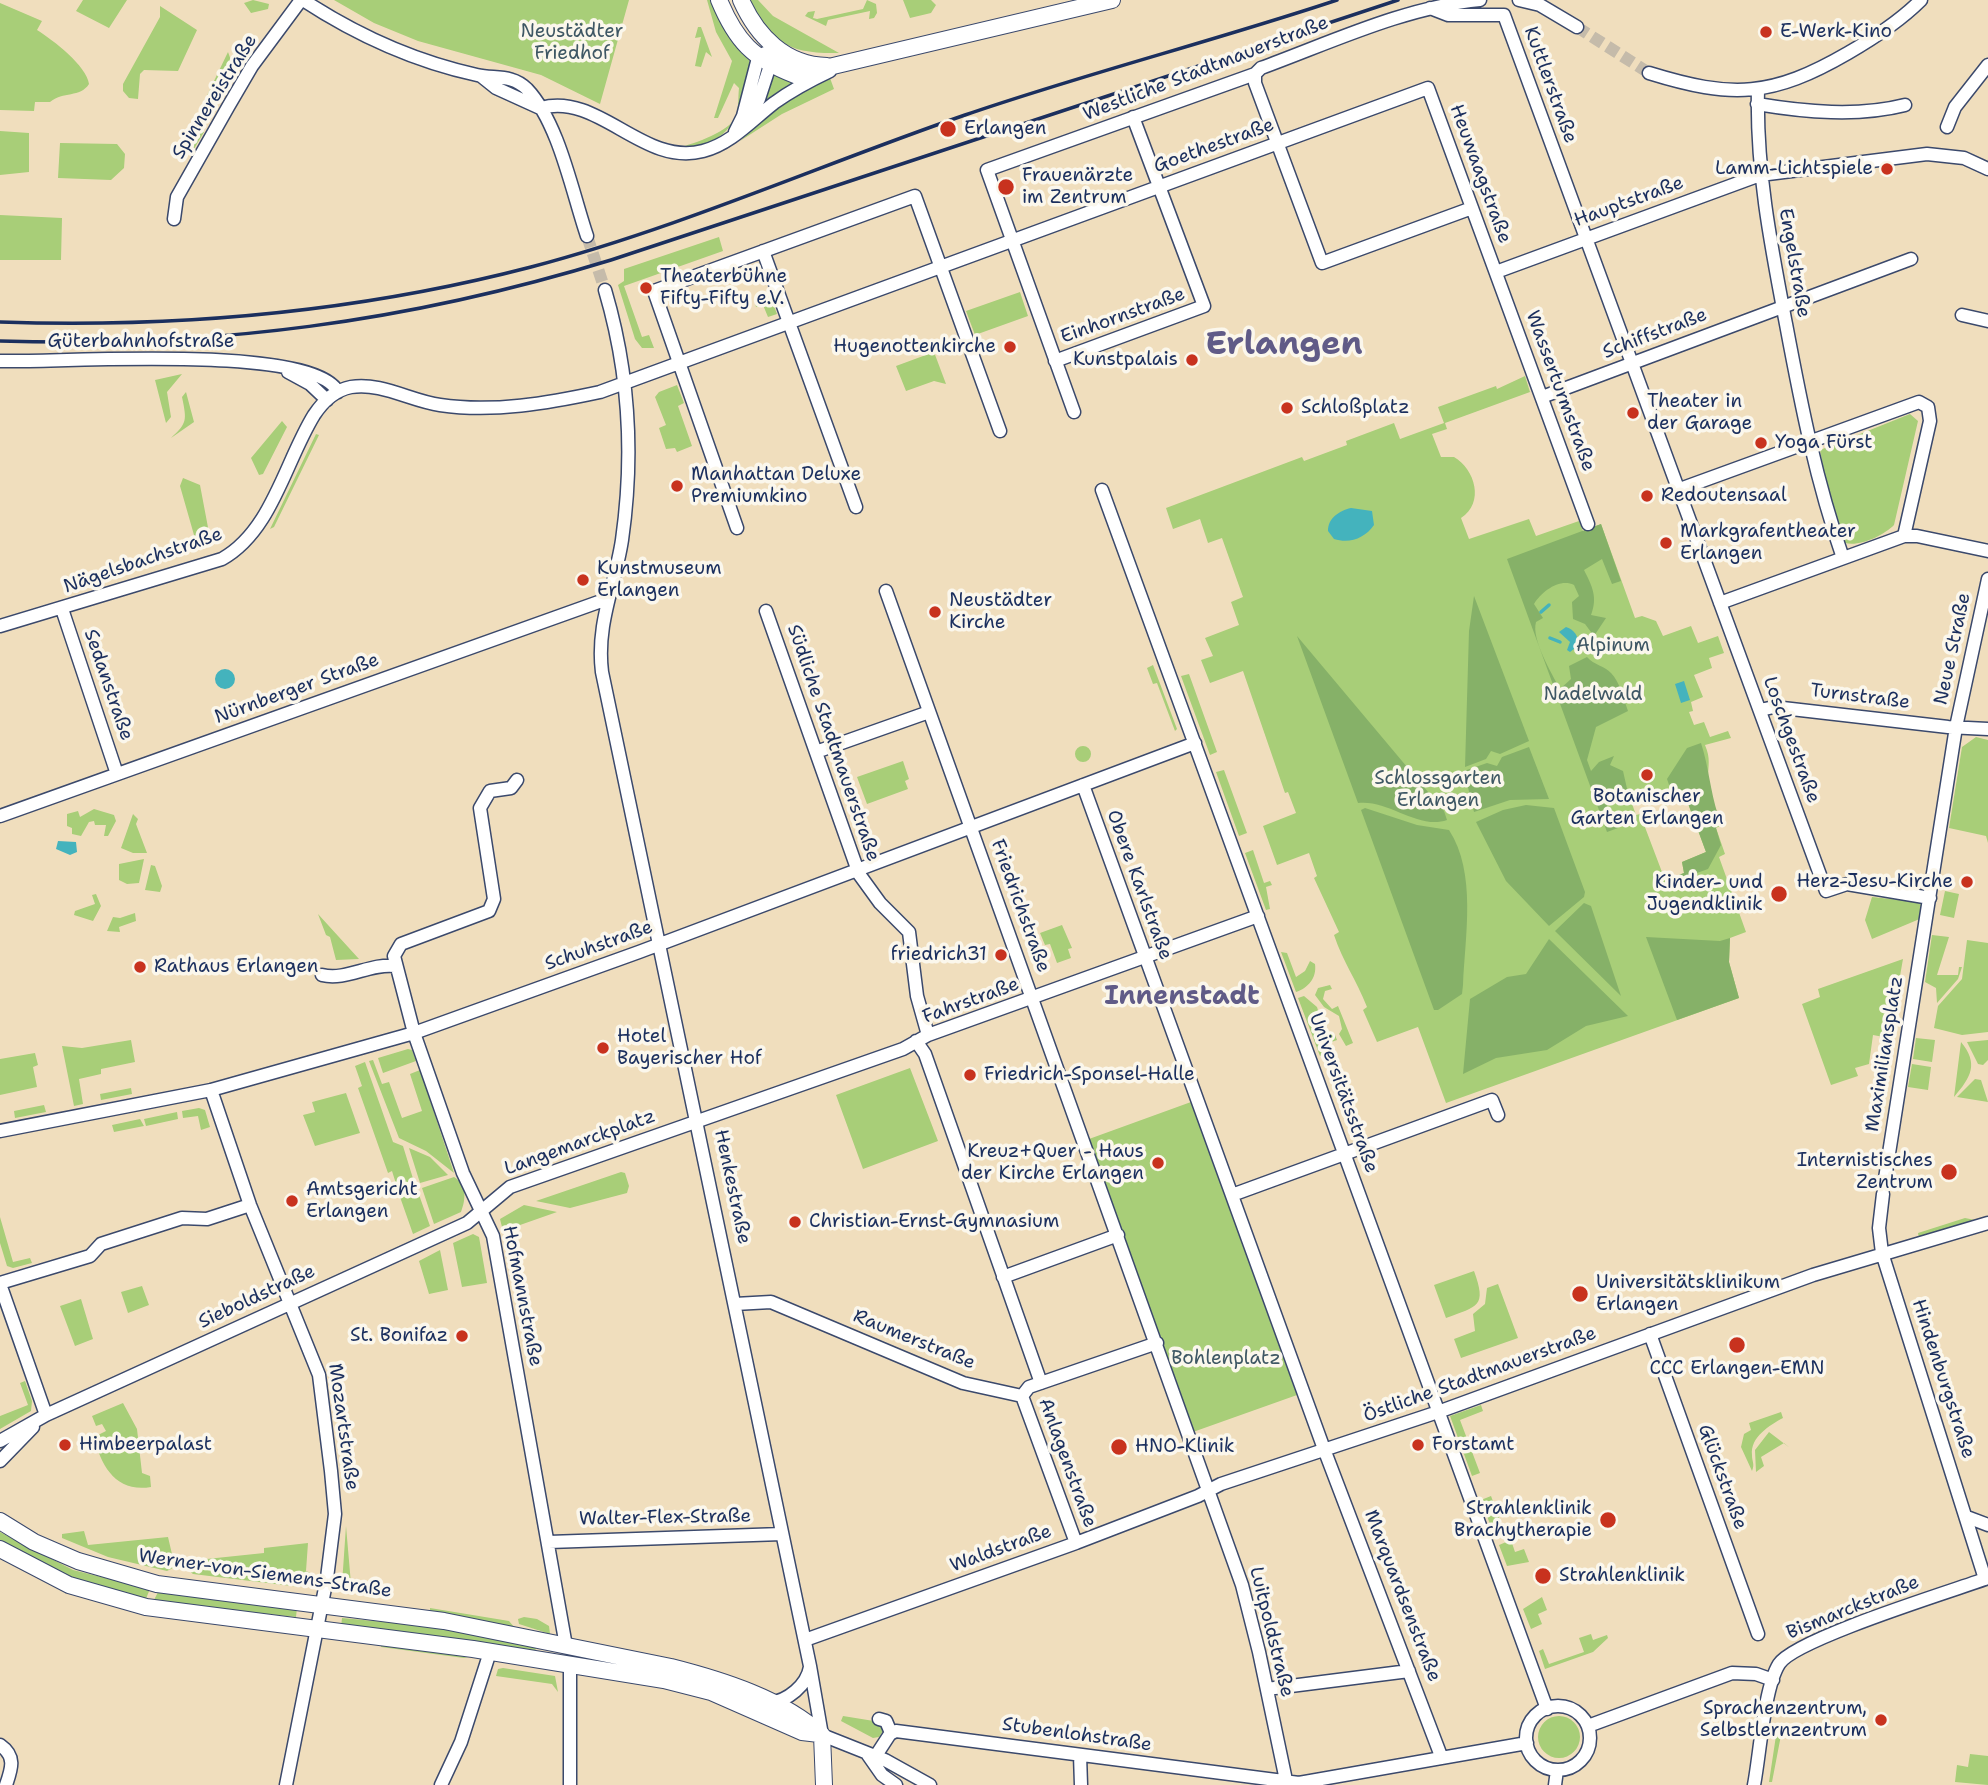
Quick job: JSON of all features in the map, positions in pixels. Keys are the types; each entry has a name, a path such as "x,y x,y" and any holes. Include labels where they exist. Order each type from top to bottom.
{"main road":[{"path":"719,0 728,23 764,62 795,75 1112,0"},
{"path":"741,0 750,20 774,49 804,62 842,65"},
{"name":"Werner-von-Siemens-Straße","path":"0,1521 46,1548 114,1573 157,1584 444,1620 699,1674 801,1718 822,1735"},
{"name":"Werner-von-Siemens-Straße","path":"0,1549 64,1583 117,1601 171,1611 531,1658 688,1685 737,1702 802,1732 822,1735"},
{"path":"531,1658 540,1649 534,1638"},
{"name":"Henkestraße","path":"822,1735 824,1785"}],"street":[{"path":"302,0 385,47 481,76 499,76 521,83 541,108 554,137 587,236"},
{"name":"Spinnereistraße","path":"174,219 177,197 228,107 252,66 302,0"},
{"name":"Westliche Stadtmauerstraße","path":"1012,239 988,170 1430,8 1480,0"},
{"path":"1519,0 1540,5 1577,27"},
{"path":"1649,73 1709,87 1758,90 1789,84 1818,71 1889,27 1921,0"},
{"name":"Kuttlerstraße","path":"1430,8 1448,15 1504,15 1584,239"},
{"path":"733,136 764,62 774,49"},
{"path":"541,108 559,104 573,107 670,152 704,151 733,136 798,87 842,65"},
{"path":"1947,127 1955,107 1988,65"},
{"path":"1255,74 1279,148 1322,262 1472,208"},
{"name":"Goethestraße","path":"940,265 1159,186 1279,148 1428,88"},
{"name":"Heuwaagstraße","path":"1428,88 1496,272"},
{"name":"Engelstraße","path":"1758,90 1760,175 1782,307 1808,442 1824,505 1843,558"},
{"path":"1757,104 1790,109 1845,111 1889,109 1905,105"},
{"path":"1133,117 1159,186"},
{"name":"Hauptstraße","path":"1496,272 1760,175 1943,153 1964,158 1988,169"},
{"name":"Einhornstraße","path":"1055,361 1204,306 1159,186"},
{"path":"737,528 654,291 915,196 1000,431"},
{"path":"1012,239 1074,412"},
{"name":"Loschgestraße","path":"1584,239 1680,489 1826,891 1847,884 1930,898"},
{"path":"763,251 856,507"},
{"name":"Schiffstraße","path":"1542,397 1910,259"},
{"path":"338,392 366,386 442,406 490,408 590,394 940,265"},
{"name":"Wasserturmstraße","path":"1496,272 1588,524"},
{"name":"Henkestraße","path":"605,290 623,384 630,455 622,541 600,639 602,672 805,1640 822,1735"},
{"path":"1962,316 1988,321"},
{"name":"Güterbahnhofstraße","path":"0,361 205,357 236,359 317,374 332,383 338,392"},
{"name":"Güterbahnhofstraße","path":"282,369 310,384 327,400"},
{"name":"Nägelsbachstraße","path":"0,626 222,559 237,550 258,524 310,421 327,400 338,392"},
{"path":"1680,489 1911,403 1925,404 1930,421 1904,536"},
{"name":"Universitätsstraße","path":"1102,490 1547,1709"},
{"path":"1720,603 1904,536 1917,536 1988,551"},
{"name":"Neue Straße","path":"1930,898 1956,727 1988,579"},
{"name":"Friedrichstraße","path":"886,591 1118,1235"},
{"name":"Nürnberger Straße","path":"0,816 607,599"},
{"name":"Sedanstraße","path":"62,609 117,774"},
{"name":"Südliche Stadtmauerstraße","path":"766,611 857,869 880,903 909,932 925,1054 1041,1383"},
{"name":"Turnstraße","path":"1760,710 1774,707 1988,729"},
{"path":"816,752 929,712"},
{"name":"Schuhstraße","path":"0,1131 211,1090 414,1033 660,944 1195,743"},
{"path":"322,975 338,976 381,964 395,966 396,950 401,944 489,911 494,899 480,808 490,791 511,788 517,780"},
{"name":"Obere Karlstraße","path":"1083,785 1232,1195"},
{"name":"Maximiliansplatz","path":"1882,1253 1879,1228 1883,1190 1930,898"},
{"name":"Fahrstraße","path":"696,1121 903,1049 922,1038 1258,916"},
{"name":"Hofmannstraße","path":"395,966 414,1033 463,1173 493,1236 550,1542 566,1646"},
{"name":"Mozartstraße","path":"211,1090 250,1206 319,1375 326,1418 335,1514 318,1630 286,1785"},
{"path":"1324,1450 1232,1195 1492,1100 1498,1115"},
{"name":"Langemarckplatz","path":"482,1210 510,1187 696,1121"},
{"path":"46,1415 0,1283 90,1256 101,1244 182,1218 207,1219 250,1206"},
{"name":"Sieboldstraße","path":"0,1441 46,1415 440,1236 467,1223 482,1210"},
{"name":"Östliche Stadtmauerstraße","path":"1210,1490 1438,1412 1882,1253 1988,1223"},
{"path":"1003,1277 1118,1235 1210,1490"},
{"name":"Hindenburgstraße","path":"1882,1253 1987,1579"},
{"name":"Raumerstraße","path":"735,1304 771,1302 963,1383 1022,1396"},
{"name":"Glückstraße","path":"1650,1334 1758,1634"},
{"path":"1022,1396 1029,1387 1157,1343"},
{"name":"Anlagenstraße","path":"1022,1396 1076,1543"},
{"name":"Sieboldstraße","path":"0,1461 46,1415"},
{"name":"Marquardsenstraße","path":"1324,1450 1441,1756"},
{"name":"Waldstraße","path":"805,1640 1076,1543 1210,1490"},
{"name":"Luitpoldstraße","path":"1210,1490 1242,1585 1286,1784"},
{"path":"1967,1517 1988,1525"},
{"name":"Walter-Flex-Straße","path":"550,1542 782,1534"},
{"name":"Bismarckstraße","path":"1773,1681 1780,1662 1800,1647 1987,1579"},
{"path":"441,1785 461,1742 490,1652"},
{"path":"570,1664 570,1785"},
{"path":"769,1703 785,1698 804,1682 810,1666"},
{"path":"1267,1689 1409,1671"},
{"path":"1588,1726 1732,1673 1756,1674 1773,1681 1754,1785"},
{"path":"1569,1708 1580,1715 1588,1726 1589,1744 1583,1758 1571,1767 1557,1770 1536,1760 1527,1743 1531,1722 1547,1709 1569,1708"},
{"path":"871,1756 891,1733 886,1721 880,1718"},
{"name":"Stubenlohstraße","path":"891,1733 1080,1755 1286,1784"},
{"name":"Werner-von-Siemens-Straße","path":"822,1735 930,1785"},
{"path":"1286,1784 1527,1743"},
{"path":"0,1745 11,1756 12,1769 6,1785"},
{"path":"1080,1755 1081,1785"},
{"name":"Werner-von-Siemens-Straße","path":"871,1756 882,1775 896,1785"},
{"path":"1555,1785 1557,1770"}],"green space":[{"path":"83,0 127,0 109,28 76,11"},
{"path":"253,0 269,4 268,9 251,13 244,3"},
{"name":"Neustädter Friedhof","path":"334,0 629,0 600,104 541,75 418,41 374,23"},
{"path":"707,0 713,0 749,59 750,66 743,100 733,123 716,139 706,144 679,147 720,131 733,121 737,113 739,88 734,83 718,118 714,118 732,61 716,32"},
{"path":"746,0 758,0 773,16 839,53 806,51 784,43 766,26"},
{"path":"867,0 876,4 877,13 874,18 869,19 870,11 828,20 826,26 805,16 808,12 815,11 813,18 817,19 863,9"},
{"path":"903,0 931,0 936,5 931,13 910,18"},
{"path":"0,3 42,21 37,30 76,62 89,84 81,91 50,102 35,102 34,111 0,110"},
{"path":"160,6 197,30 178,71 144,70 140,74 138,99 129,98 123,91 123,84 160,17"},
{"path":"698,27 701,27 712,57 706,52 701,67 695,66 701,37 695,38"},
{"path":"228,52 232,63 213,105 203,104"},
{"path":"774,72 801,80 762,107"},
{"path":"830,78 834,89 782,114 740,141 788,99"},
{"path":"0,131 29,133 29,172 0,175"},
{"path":"199,131 204,132 191,154 187,150 188,138"},
{"path":"60,143 117,144 125,154 124,168 111,180 58,178"},
{"path":"0,215 62,218 61,260 0,260"},
{"path":"719,237 723,251 624,286 642,337 649,335 654,348 642,348 635,339 618,285 624,281 624,269"},
{"path":"1020,292 1028,316 975,335 966,311"},
{"path":"769,293 777,314 768,317 763,305 756,307 754,299"},
{"path":"934,352 946,384 934,381 906,391 896,366"},
{"path":"182,374 167,392 171,417 166,423 155,380"},
{"name":"Schlossgarten Erlangen","path":"1525,376 1530,392 1445,423 1447,429 1432,434 1441,457 1454,457 1472,478 1475,495 1473,504 1461,518 1469,539 1529,519 1536,536 1579,521 1583,531 1601,524 1635,618 1642,616 1656,621 1663,636 1691,626 1698,643 1718,636 1724,653 1709,658 1712,668 1694,675 1703,697 1691,702 1693,711 1689,712 1694,725 1704,722 1710,737 1728,731 1731,738 1705,745 1709,758 1708,785 1722,825 1716,828 1725,854 1719,857 1746,932 1730,938 1729,962 1739,998 1446,1103 1418,1027 1377,1042 1363,1010 1367,1007 1334,935 1339,932 1314,878 1317,876 1309,853 1277,865 1263,826 1296,813 1288,792 1285,793 1243,671 1210,683 1201,660 1213,656 1205,638 1239,625 1231,602 1243,597 1222,538 1208,543 1200,519 1173,529 1166,508 1302,457 1304,461 1347,445 1346,441 1394,423 1400,439 1444,423 1438,407 1496,386 1497,389","holes":["1659,791 1665,806 1686,798 1706,852 1682,862 1684,873 1665,880 1640,814 1636,815 1631,801"]},
{"path":"677,385 684,403 678,406 692,446 677,452 675,448 666,449 659,428 666,425 655,397 659,392"},
{"path":"186,392 194,422 171,438 184,421 182,397"},
{"path":"1910,414 1918,421 1894,525 1871,539 1845,543 1828,493 1820,450"},
{"path":"282,421 287,427 263,474 259,475 251,458"},
{"path":"316,434 319,435 274,527 270,529"},
{"path":"183,478 200,485 210,538 196,542 180,486"},
{"path":"1601,524 1621,581 1612,584 1602,559 1584,570 1594,597 1591,615 1606,618 1594,636 1585,624 1573,619 1572,602 1579,596 1574,585 1563,583 1552,587 1534,604 1543,618 1536,622 1539,645 1507,559"},
{"path":"1474,596 1529,741 1500,754 1491,751 1486,759 1465,767 1469,631"},
{"path":"1297,636 1444,811 1447,820 1425,821 1380,805 1358,803"},
{"name":"Nadelwald","path":"1540,649 1560,689 1571,679 1569,666 1587,657 1609,671 1621,691 1628,711 1596,727 1587,760 1591,771 1599,762 1614,756 1610,765 1623,771 1628,793 1605,802 1618,828 1607,832"},
{"path":"1153,665 1177,729 1175,731 1157,683 1153,684 1147,668"},
{"path":"1189,674 1217,752 1210,755 1181,676"},
{"path":"1976,737 1988,740 1988,843 1986,836 1949,828 1962,747"},
{"path":"1701,743 1718,815 1713,818 1721,845 1708,869 1669,883 1665,880 1684,873 1682,862 1706,852 1686,798 1675,802 1667,779 1687,748"},
{"path":"1083,746 1091,754 1083,762 1075,754"},
{"path":"1529,747 1549,799 1510,800 1474,812 1464,771 1487,763 1497,766 1502,757"},
{"path":"903,761 909,779 905,781 908,789 867,804 857,777"},
{"path":"1224,770 1247,833 1239,836 1216,772"},
{"path":"1526,805 1554,808 1585,892 1584,897 1549,926 1506,881 1476,822 1503,810"},
{"path":"1365,808 1417,825 1449,830 1458,847 1463,865 1467,905 1462,994 1438,1010 1434,1010 1361,810"},
{"path":"94,809 114,815 116,821 108,836 104,836 106,825 95,825 94,821 89,822 81,836 72,834 72,828 67,826 67,814 78,811 80,817"},
{"path":"133,814 138,819 136,824 147,853 133,853 121,848"},
{"path":"1253,850 1264,883 1270,881 1272,885 1266,887 1270,909 1266,910 1245,853"},
{"path":"144,859 139,883 127,884 119,880 119,864"},
{"path":"151,865 155,866 162,886 160,892 145,890"},
{"path":"1945,891 1959,894 1954,918 1940,915"},
{"path":"96,894 101,906 93,921 74,915 75,911 95,904 92,895"},
{"path":"1872,897 1919,902 1923,908 1922,918 1872,939 1865,920"},
{"path":"1584,903 1591,906 1621,996 1555,931"},
{"path":"135,913 136,921 119,927 120,932 107,931 113,917 120,918"},
{"path":"318,914 359,959 336,960 330,937 326,935"},
{"path":"1062,925 1072,948 1068,949 1071,958 1057,963 1050,944 1045,945 1040,933"},
{"path":"1932,935 1949,937 1937,975 1958,975 1959,967 1962,967 1958,979 1937,1003 1936,988 1925,982"},
{"path":"1646,937 1720,941 1730,938 1729,962 1739,998 1677,1020"},
{"path":"1549,939 1628,1016 1586,1026 1547,1050 1496,1058 1463,1074 1470,999 1507,977 1526,974"},
{"path":"1967,940 1988,943 1988,1032 1962,1035 1934,1028 1938,1006 1962,979"},
{"path":"1281,952 1287,953 1296,977 1305,971 1310,961 1315,964 1313,978 1308,985 1296,992"},
{"path":"1903,959 1889,1038 1873,1035 1869,1064 1855,1068 1858,1076 1831,1085 1802,1004 1820,997 1818,989"},
{"path":"1330,985 1332,989 1325,991 1323,999 1332,1009 1338,1006 1353,1043 1346,1046 1339,1034 1342,1029 1339,1016 1324,1007 1315,995 1318,988"},
{"path":"1304,996 1317,1007 1325,1033 1335,1035 1337,1040 1326,1044 1328,1053 1320,1056 1298,998"},
{"path":"1916,1038 1935,1040 1932,1062 1913,1059"},
{"path":"131,1040 135,1062 101,1069 101,1074 79,1079 83,1104 74,1106 62,1046 82,1048"},
{"path":"1988,1040 1988,1060 1983,1065 1978,1064 1967,1042"},
{"path":"1961,1042 1970,1057 1971,1070 1954,1097"},
{"path":"412,1050 416,1061 383,1073 378,1058"},
{"path":"35,1053 38,1065 33,1067 37,1087 0,1095 0,1059"},
{"path":"373,1060 382,1084 389,1082 402,1118 422,1111 410,1074 420,1070 454,1173 426,1151 399,1138 369,1061"},
{"path":"365,1062 393,1142 403,1146 415,1185 398,1190 392,1171 388,1173 358,1088 362,1086 355,1066"},
{"path":"1912,1064 1931,1067 1928,1090 1908,1087"},
{"path":"910,1068 938,1141 863,1169 836,1095"},
{"path":"1975,1079 1981,1080 1988,1102 1957,1097"},
{"path":"131,1088 132,1094 101,1100 100,1094"},
{"path":"346,1093 360,1133 315,1146 303,1115 315,1112 312,1102"},
{"name":"Bohlenplatz","path":"1191,1102 1297,1395 1193,1432 1089,1139"},
{"path":"44,1105 46,1112 15,1118 14,1111"},
{"path":"199,1108 205,1110 210,1127 201,1130 198,1116 183,1118 182,1111"},
{"path":"177,1112 178,1119 146,1126 144,1119"},
{"path":"140,1119 144,1126 114,1132 112,1125"},
{"path":"409,1148 430,1157 448,1175 420,1183"},
{"path":"621,1172 625,1173 629,1186 627,1193 570,1208 536,1201"},
{"path":"454,1177 461,1184 464,1193 461,1212 434,1224 422,1188"},
{"path":"417,1189 430,1226 413,1234 400,1197 402,1193"},
{"path":"524,1205 557,1212 503,1231 500,1219"},
{"path":"0,1217 13,1262 30,1258 32,1263 13,1268 7,1266 0,1243"},
{"path":"1965,1218 1975,1220 1919,1238 1918,1233"},
{"path":"473,1234 479,1237 487,1283 462,1287 453,1243"},
{"path":"440,1250 448,1290 429,1294 419,1261"},
{"path":"1474,1271 1480,1292 1477,1304 1446,1318 1434,1285"},
{"path":"1498,1284 1518,1338 1461,1358 1454,1339 1475,1331 1473,1314 1485,1304 1487,1288"},
{"path":"142,1286 149,1305 128,1313 121,1292"},
{"path":"81,1299 93,1339 75,1346 60,1306"},
{"path":"25,1381 32,1401 31,1411 0,1429 0,1416 28,1405 20,1383"},
{"path":"123,1403 137,1429 142,1473 150,1476 151,1487 139,1488 120,1482 106,1468 97,1448 94,1437 106,1431 102,1424 96,1426 92,1416"},
{"path":"1481,1405 1483,1411 1460,1420 1480,1473 1472,1476 1450,1416"},
{"path":"1781,1412 1783,1418 1767,1428 1754,1443 1752,1471 1741,1447 1744,1434 1751,1430 1749,1423"},
{"path":"1769,1432 1784,1443 1761,1457 1764,1466 1756,1472 1755,1450"},
{"path":"1491,1496 1500,1520 1490,1524 1481,1500"},
{"path":"346,1526 351,1584 347,1589 342,1584"},
{"path":"84,1531 88,1545 168,1537 175,1567 167,1571 108,1557 62,1538 62,1534"},
{"path":"0,1532 73,1570 150,1589 145,1601 81,1582 0,1542"},
{"path":"1511,1540 1515,1552 1524,1549 1529,1562 1507,1566 1499,1545"},
{"path":"308,1543 306,1571 313,1574 312,1580 300,1587 193,1574 187,1569 189,1558 196,1557 197,1560 264,1553 264,1548"},
{"path":"159,1590 297,1608 296,1617 153,1602"},
{"path":"1542,1597 1547,1610 1538,1614 1542,1624 1531,1629 1523,1609"},
{"path":"430,1608 509,1621 515,1628 430,1612"},
{"path":"342,1618 449,1628 537,1646 534,1653 341,1627"},
{"path":"518,1619 537,1619 549,1626 550,1634 519,1624"},
{"path":"1591,1634 1593,1640 1607,1635 1608,1638 1593,1652 1545,1669 1539,1651 1543,1649 1549,1664 1584,1652 1579,1638"},
{"path":"381,1643 472,1656 464,1658 381,1647"},
{"path":"498,1669 555,1676 558,1692 552,1684 496,1676"},
{"path":"843,1716 880,1722 883,1731 879,1737 873,1738 841,1721"},
{"path":"1559,1716 1574,1722 1580,1737 1574,1752 1559,1758 1544,1752 1538,1737 1544,1722"},
{"path":"1777,1729 1782,1730 1772,1782 1769,1782"},
{"path":"1970,1754 1988,1756 1988,1785 1955,1782 1957,1765 1968,1767"}],"water":[{"path":"1351,508 1372,511 1374,525 1357,539 1334,539 1328,531 1330,522 1338,513"},
{"path":"1566,627 1574,632 1579,642 1570,652 1567,650 1570,642 1559,632"},
{"path":"225,669 232,672 235,679 232,686 225,689 218,686 215,679 218,672"},
{"path":"1684,681 1690,700 1681,703 1675,684"},
{"path":"58,841 76,842 77,852 70,855 56,849"}],"waterway":[{"path":"1541,612 1549,605"},
{"path":"1550,638 1560,642"}],"tunnel":[{"path":"1577,27 1649,73"},
{"path":"587,236 605,290"}],"railway":[{"path":"0,322 134,322 267,314 334,306 466,283 531,267 641,234 965,115 1337,0"},
{"path":"0,341 79,342 233,335 385,315 535,282 611,260 1398,0"}],"place":[{"name":"E-Werk-Kino","path":"1766,32"},
{"name":"Erlangen","path":"948,129"},
{"name":"Lamm-Lichtspiele","path":"1887,169"},
{"name":"Frauenärzte im Zentrum","path":"1006,187"},
{"name":"Theaterbühne Fifty-Fifty e.V.","path":"646,288"},
{"name":"Hugenottenkirche","path":"1010,347"},
{"name":"Kunstpalais","path":"1192,360"},
{"name":"Schloßplatz","path":"1287,408"},
{"name":"Theater in der Garage","path":"1633,413"},
{"name":"Yoga Fürst","path":"1761,443"},
{"name":"Manhattan Deluxe Premiumkino","path":"677,486"},
{"name":"Redoutensaal","path":"1647,496"},
{"name":"Markgrafentheater Erlangen","path":"1666,543"},
{"name":"Kunstmuseum Erlangen","path":"583,580"},
{"name":"Neustädter Kirche","path":"935,612"},
{"name":"Botanischer Garten Erlangen","path":"1647,775"},
{"name":"Herz-Jesu-Kirche","path":"1967,882"},
{"name":"Kinder- und Jugendklinik","path":"1779,894"},
{"name":"friedrich31","path":"1001,955"},
{"name":"Rathaus Erlangen","path":"140,967"},
{"name":"Hotel Bayerischer Hof","path":"603,1048"},
{"name":"Friedrich-Sponsel-Halle","path":"970,1075"},
{"name":"Kreuz+Quer - Haus der Kirche Erlangen","path":"1158,1163"},
{"name":"Internistisches Zentrum","path":"1949,1172"},
{"name":"Amtsgericht Erlangen","path":"292,1201"},
{"name":"Christian-Ernst-Gymnasium","path":"795,1222"},
{"name":"Universitätsklinikum Erlangen","path":"1580,1294"},
{"name":"St. Bonifaz","path":"462,1336"},
{"name":"CCC Erlangen-EMN","path":"1737,1345"},
{"name":"Himbeerpalast","path":"65,1445"},
{"name":"Forstamt","path":"1418,1445"},
{"name":"HNO-Klinik","path":"1119,1447"},
{"name":"Strahlenklinik Brachytherapie","path":"1608,1520"},
{"name":"Strahlenklinik","path":"1543,1576"},
{"name":"Sprachenzentrum, Selbstlernzentrum","path":"1881,1720"}],"district":[{"name":"Erlangen","path":"1284,345"},
{"name":"Innenstadt","path":"1182,997"}],"park label":[{"name":"Alpinum","path":"1613,646"}]}
